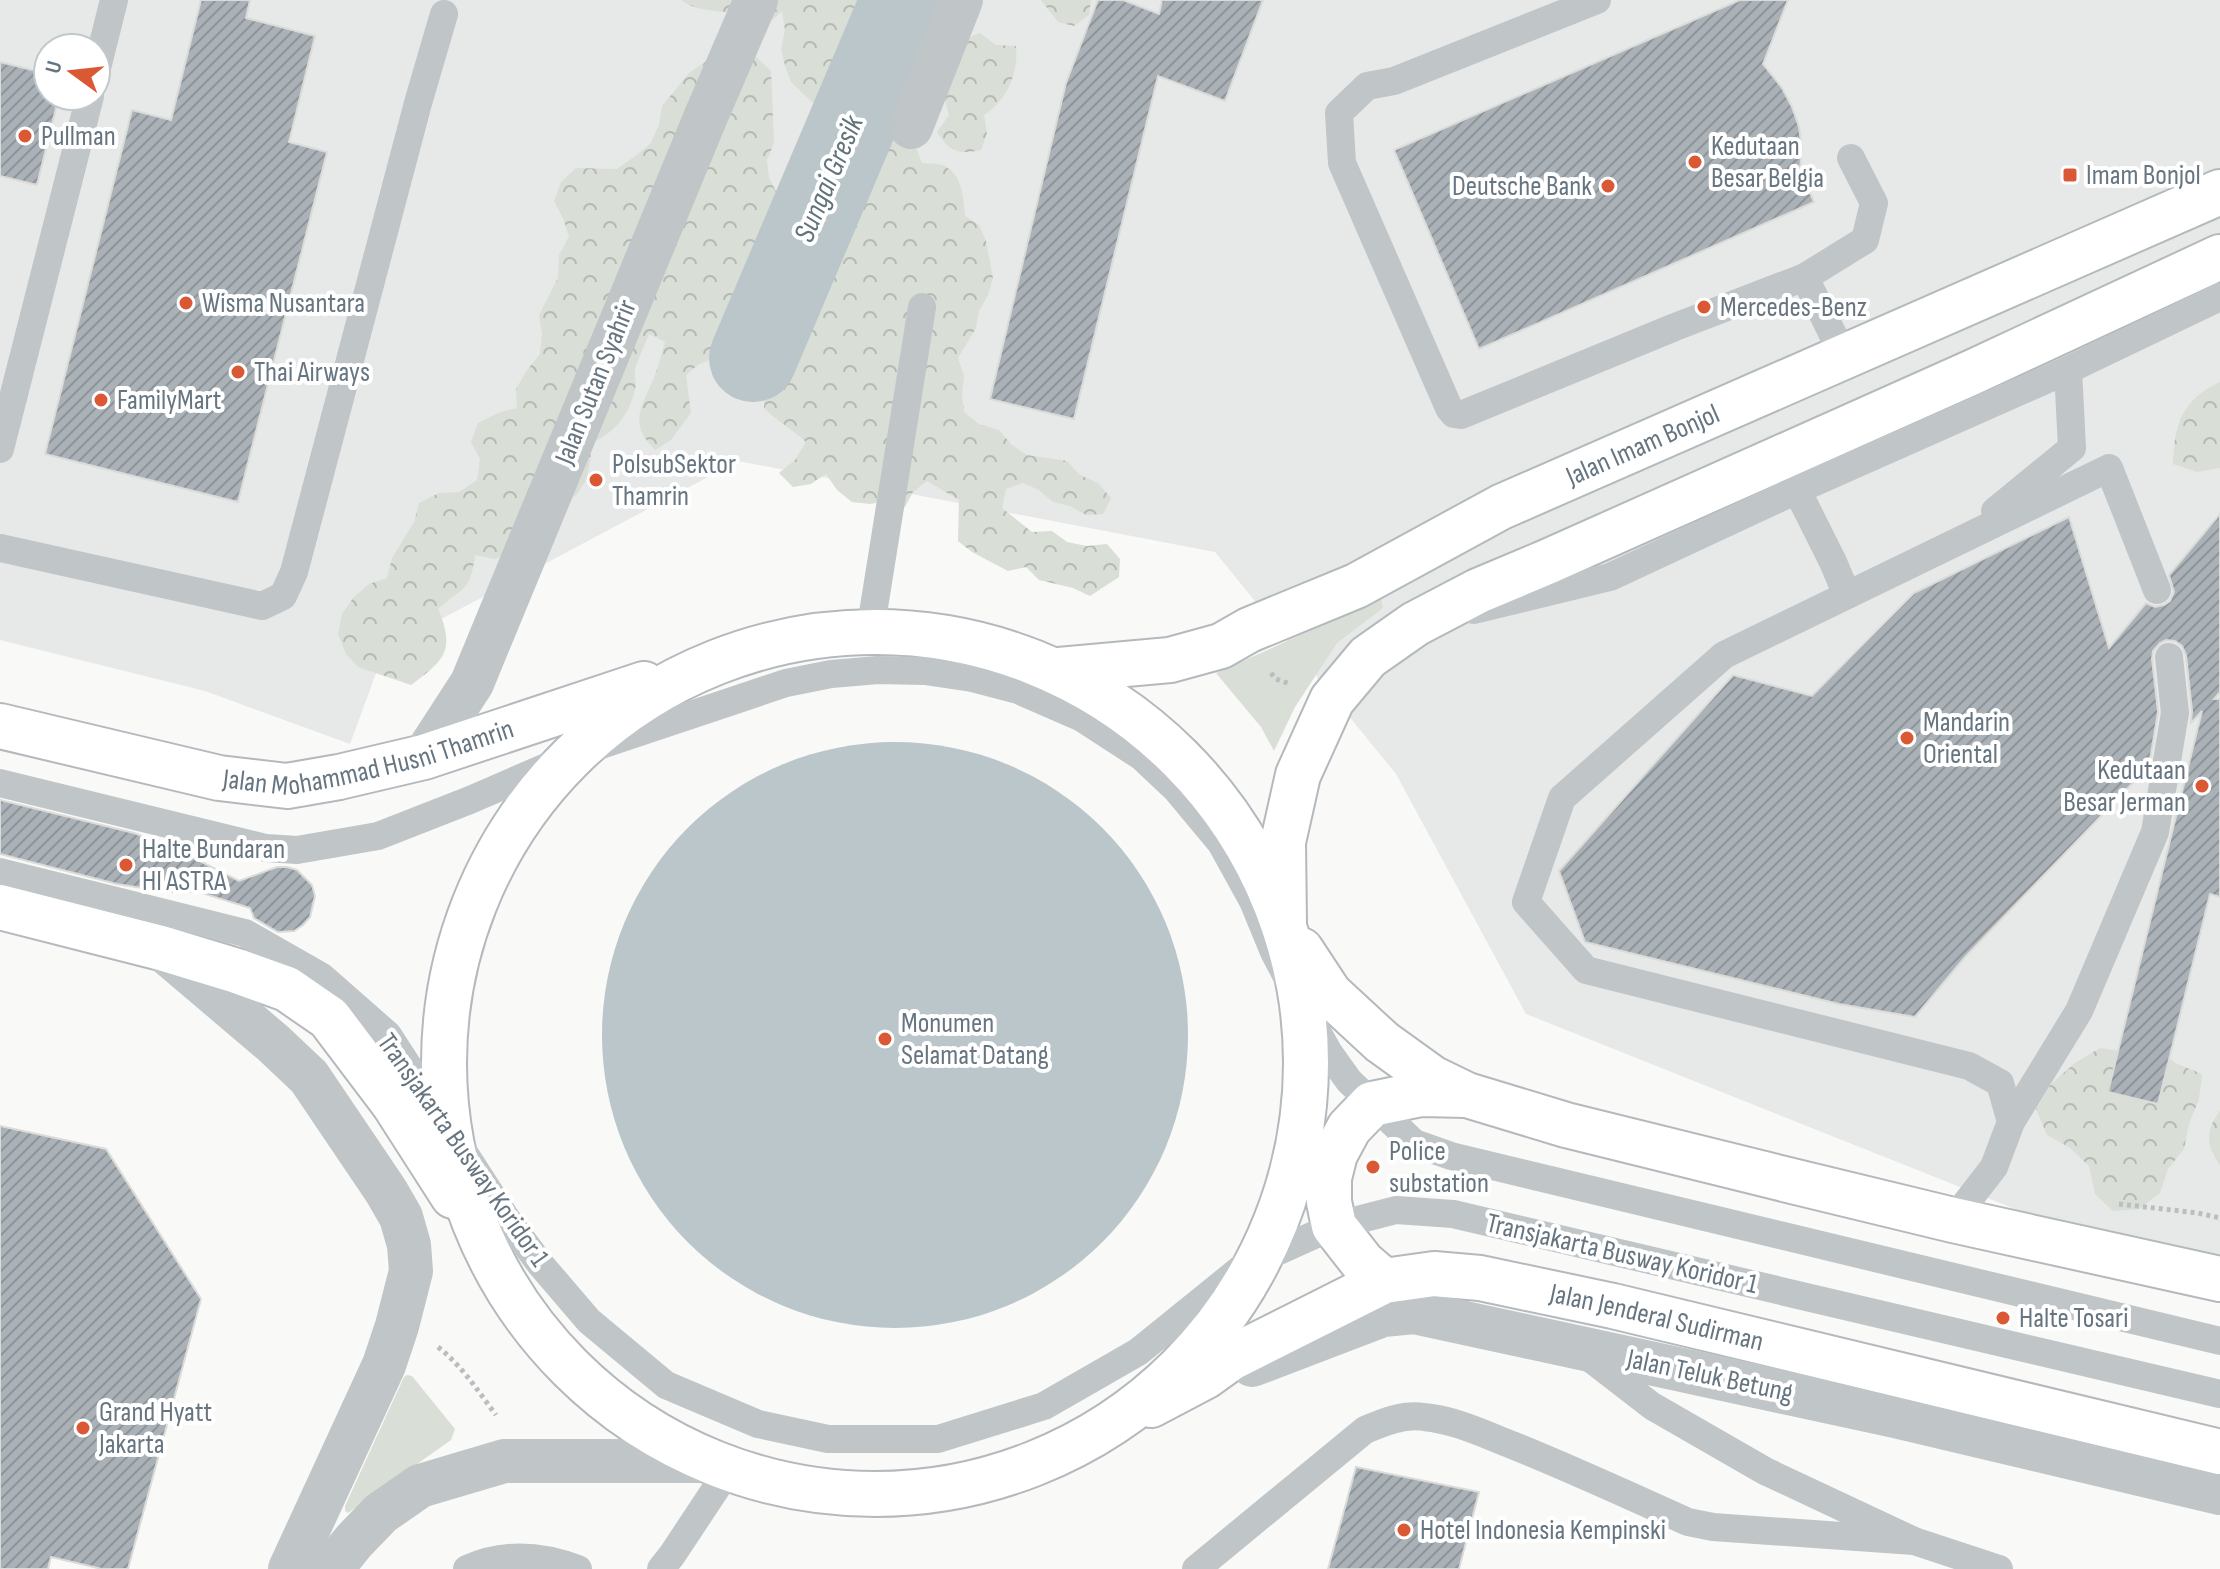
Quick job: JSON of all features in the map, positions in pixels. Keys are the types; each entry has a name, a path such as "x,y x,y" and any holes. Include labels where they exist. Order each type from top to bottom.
{"main road":[{"name":"Jalan Imam Bonjol","path":"1059,670 1170,660 1221,646 1249,630 1356,586 1501,507 2220,192"},
{"path":"2220,257 1945,384 1478,591 1415,624 1368,657 1332,700 1298,775 1283,842 1284,925 1330,994 1401,1057 1432,1078 1467,1095 1566,1125 1953,1220 2220,1279"},
{"path":"480,1239 468,1207 449,1132 444,1072 448,1013 460,953 479,896 507,844 541,794 608,726 636,705 730,657 769,645 809,637 870,632 931,635 1010,652 1059,670 1139,721 1201,780 1258,862 1297,963 1307,1014 1309,1081 1299,1147 1277,1210 1187,1350 1119,1422"},
{"name":"Jalan Mohammad Husni Thamrin","path":"0,726 219,778 287,786 424,757 730,657"},
{"path":"0,907 237,971 287,989 329,1018 394,1104 480,1239 503,1285 532,1328 566,1368 604,1403 713,1466"},
{"path":"1384,1281 1363,1263 1334,1226 1329,1202 1329,1178 1335,1154 1349,1128 1372,1104 1421,1094 1467,1095"},
{"name":"Jalan Jenderal Sudirman","path":"713,1466 828,1492 915,1497 1022,1473 1206,1376 1231,1358 1384,1281 1434,1274 1495,1281 1628,1310 2220,1452"}],"street":[{"name":"Jalan Sutan Syahrir","path":"424,757 472,683 756,0"},
{"path":"911,127 961,0"},
{"path":"161,948 309,1077 386,1191 401,1217 409,1245 411,1271 384,1365 290,1569"},
{"name":"Jalan Teluk Betung","path":"1206,1376 1237,1371 1383,1315 1414,1312 1895,1416 2220,1493"},
{"path":"335,1569 354,1541 381,1513 420,1486 504,1461 713,1466"}],"lane":[{"path":"106,32 114,0"},
{"path":"1597,0 1394,81 1367,86 1339,113 1342,163 1454,414 1461,415 1675,327 1808,282 1865,240 1874,203 1851,158"},
{"path":"0,548 262,606 283,596 294,572 444,14"},
{"path":"0,449 86,112"},
{"path":"1808,282 1844,357"},
{"path":"1415,624 1610,577 2068,370 2220,297"},
{"path":"870,632 922,307"},
{"path":"1972,533 2072,448 2068,370"},
{"path":"2011,1122 2000,1083 1969,1066 1586,970 1526,902 1562,798 1724,655 2109,468 2157,590"},
{"path":"1797,490 1847,595"},
{"path":"1953,1220 1994,1167 2011,1122 2079,1011 2155,832 2175,713 2169,657"},
{"name":"Transjakarta Busway Koridor 1","path":"0,783 266,848 297,850 378,836 583,751 786,683 831,674 878,670 925,671 972,678 1018,690 1061,708 1142,757 1176,789 1221,843 1253,901 1274,952 1329,1053 1349,1081 1414,1143 1451,1156 2220,1341"},
{"name":"Transjakarta Busway Koridor 1","path":"0,872 245,933 322,977 388,1035 508,1221 589,1321 666,1385 758,1424 828,1439 938,1439 1044,1406 1138,1352 1243,1267 1334,1226 1396,1210 1453,1214 2220,1394"},
{"path":"1576,1347 1652,1406 1752,1464 1914,1541 1999,1569"},
{"path":"1196,1569 1365,1430 1402,1417 1448,1422 1489,1436 1700,1525 1914,1541"},
{"path":"661,1569 672,1555 713,1466"},
{"path":"467,1569 485,1561 533,1557 578,1569"}],"path":[{"path":"1265,668 1276,679 1291,684"},
{"path":"433,1343 474,1384 501,1423"}],"shaded area":[{"path":"0,0 2220,0 2220,1264 2025,1213 1526,1014 1396,774 1215,552 738,461 385,649 350,744 205,691 0,640"},
{"path":"895,742 952,748 1007,764 1058,792 1102,828 1138,872 1166,923 1182,978 1188,1035 1182,1092 1166,1147 1138,1198 1102,1242 1058,1278 1007,1306 952,1322 895,1328 838,1322 783,1306 732,1278 688,1242 652,1198 624,1147 608,1092 602,1035 608,978 624,923 652,872 688,828 732,792 783,764 838,748"}],"green space":[{"path":"681,0 906,0 870,39 861,74 848,90 834,103 815,105 791,82 786,69 781,50 785,30 782,11 770,22 701,9"},
{"path":"927,0 976,0 923,57 910,43 915,23"},
{"path":"1041,0 1091,0 1089,15 1074,26 1058,22"},
{"path":"980,33 996,45 1016,46 1016,66 1005,94 984,115 987,133 981,150 960,152 950,148 937,132 949,115 944,97 961,41"},
{"path":"742,44 771,71 774,143 767,160 769,177 777,194 770,216 772,230 755,261 743,274 738,291 738,310 730,326 727,343 717,357 699,364 686,375 691,413 671,440 655,450 642,432 641,408 665,342 649,334 636,366 636,387 629,406 615,428 593,442 587,479 577,494 511,551 495,559 475,555 468,583 438,609 446,635 444,653 439,661 411,685 358,667 346,654 338,634 342,614 353,598 369,584 387,578 392,558 414,522 419,503 439,493 459,492 477,480 480,459 471,442 478,423 517,408 516,389 540,354 542,334 539,315 558,278 559,255 569,236 554,201 561,182 576,168 617,169 634,157 650,144 659,125 662,106 689,73"},
{"path":"897,115 922,163 942,165 954,174 961,186 965,216 979,225 986,241 993,278 979,311 976,328 958,358 964,376 964,412 979,424 999,430 1011,444 1027,455 1067,461 1080,475 1098,483 1111,498 1103,514 1086,515 1070,506 1053,502 1039,490 1023,483 1006,489 1002,508 1032,532 1052,531 1067,542 1087,546 1107,544 1120,559 1119,577 1090,596 1073,588 1039,580 1026,567 1008,571 972,552 958,541 959,500 927,481 913,492 905,507 887,501 870,504 852,502 837,490 826,474 811,484 793,487 779,473 795,460 806,442 764,408 769,377 781,349 764,315 771,285 776,274 792,259 834,252 847,236 852,217 842,200 827,192 826,171 839,131 855,116"},
{"path":"2220,382 2220,468 2197,472 2173,464 2175,437 2183,415 2197,397"},
{"path":"1381,599 1383,608 1337,643 1295,707 1274,751 1261,727 1216,673"},
{"path":"2156,1045 2175,1063 2202,1074 2199,1099 2184,1149 2168,1169 2160,1193 2139,1209 2113,1211 2095,1194 2089,1166 2070,1148 2047,1135 2036,1109 2051,1084 2075,1063 2100,1048 2128,1052"},
{"path":"2220,1111 2220,1165 2209,1138"},
{"path":"407,1375 412,1376 455,1429 451,1440 348,1513 345,1506"}],"building":[{"name":"Wisma Nusantara","path":"201,0 250,0 246,18 315,36 289,142 327,152 238,502 45,454 132,110 171,120"},
{"path":"1098,0 1123,0 1159,14 1162,0 1263,0 1225,101 1158,76 1074,419 990,399 1066,83"},
{"name":"Deutsche Bank","path":"1740,0 1788,0 1763,64 1792,107 1802,148 1800,169 1814,202 1479,349 1394,150"},
{"name":"Pullman","path":"0,62 32,70 32,112 55,112 37,185 0,176"},
{"name":"Mandarin Oriental","path":"2220,514 2220,692 2214,699 2220,699 2220,897 2210,894 2158,1104 2108,1092 2202,711 2191,723 2186,655 2182,646 2175,641 2166,640 2153,651 2158,712 2149,766 1965,957 1915,1017 1839,1004 1585,942 1559,871 1733,675 1812,696 1914,593 2069,517 2109,648 2146,603 2155,607 2170,601 2174,592 2169,575"},
{"name":"Halte Bundaran HI ASTRA","path":"0,800 134,833 180,851 239,881 277,867 297,870 312,885 315,896 310,917 294,931 278,932 254,918 250,908 205,894 213,891 168,892 117,884 0,854"},
{"name":"Grand Hyatt Jakarta","path":"0,1126 106,1149 201,1299 128,1569 102,1569 51,1557 48,1569 0,1569"},
{"name":"Hotel Indonesia Kempinski","path":"1356,1467 1479,1492 1459,1569 1328,1569"}],"waterway":[{"name":"Sungai Gresik","path":"753,358 905,0"}],"place":[{"name":"Pullman","path":"25,136"},
{"name":"Kedutaan Besar Belgia","path":"1695,162"},
{"name":"Imam Bonjol","path":"2070,175"},
{"name":"Deutsche Bank","path":"1608,186"},
{"name":"Wisma Nusantara","path":"186,303"},
{"name":"Mercedes-Benz","path":"1704,307"},
{"name":"Thai Airways","path":"238,372"},
{"name":"FamilyMart","path":"101,400"},
{"name":"PolsubSektor Thamrin","path":"596,480"},
{"name":"Mandarin Oriental","path":"1907,738"},
{"name":"Kedutaan Besar Jerman","path":"2202,786"},
{"name":"Halte Bundaran HI ASTRA","path":"126,865"},
{"name":"Monumen Selamat Datang","path":"885,1039"},
{"name":"Police substation","path":"1373,1167"},
{"name":"Halte Tosari","path":"2003,1318"},
{"name":"Grand Hyatt Jakarta","path":"83,1428"},
{"name":"Hotel Indonesia Kempinski","path":"1404,1530"}]}
